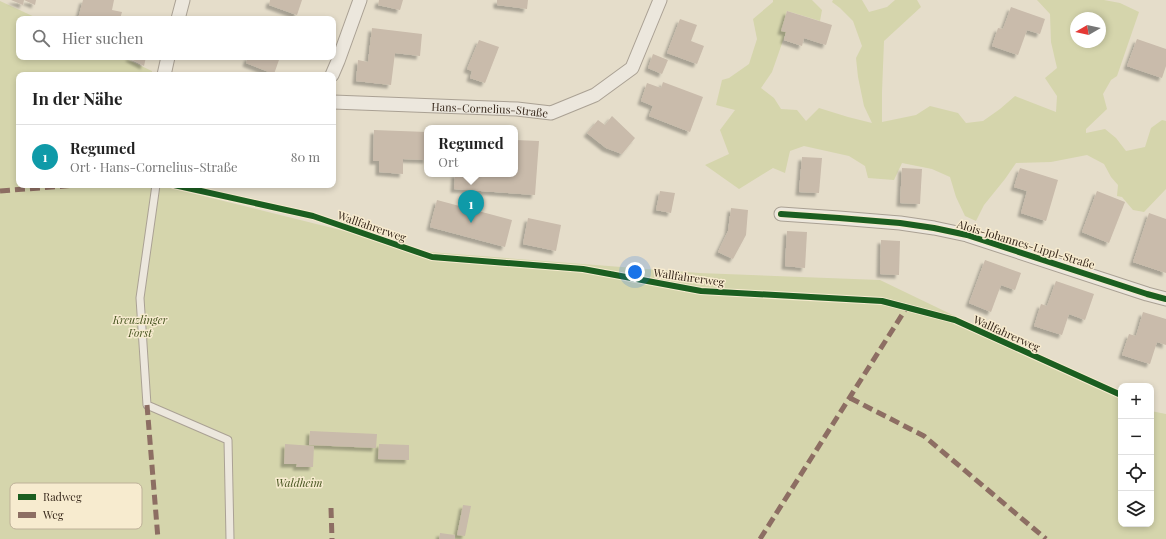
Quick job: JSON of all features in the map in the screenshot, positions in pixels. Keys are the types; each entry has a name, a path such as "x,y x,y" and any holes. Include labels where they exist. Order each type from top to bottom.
{"street":[{"path":"179,16 183,0"},
{"path":"333,72 360,0"},
{"name":"Hans-Cornelius-Straße","path":"336,102 517,109 551,113 595,95 632,68 660,0"},
{"path":"165,72 167,60"},
{"name":"Alois-Johannes-Lippl-Straße","path":"781,214 900,223 967,235 996,243 1148,294 1166,298"}],"lane":[{"path":"156,188 140,298 147,405 228,440 230,539"}],"green space":[{"path":"773,0 812,0 822,10 820,21 787,11 782,31 786,32 772,72 761,88 774,98 781,109 797,110 806,121 819,108 872,123 864,106 858,77 856,58 862,46 853,21 832,2 833,0 862,0 869,12 887,7 895,0 917,0 921,7 884,41 882,122 916,115 930,106 958,113 966,123 983,121 1015,96 1056,112 1057,96 1045,78 1057,68 1051,42 1050,14 1037,0 1104,0 1120,3 1139,12 1117,76 1111,80 1103,94 1107,109 1086,129 1086,133 1105,129 1116,138 1126,151 1145,147 1151,128 1162,120 1166,121 1166,189 1144,212 1133,210 1122,197 1117,196 1118,185 1111,177 1104,164 1087,155 1051,162 1016,163 984,205 976,221 965,216 956,197 950,177 932,169 902,163 894,180 868,178 865,166 849,156 804,146 790,151 785,173 773,168 739,189 705,165 729,154 720,130 735,110 716,105 722,80 729,78 749,64 757,39 753,19 773,2"},
{"name":"Kreuzlinger Forst","path":"0,1 32,16 16,16 16,60 128,60 152,71 16,72 16,188 171,188 429,252 699,273 880,280 1118,395 1118,527 1154,527 1154,412 1166,414 1166,539 0,539"}],"building":[{"path":"11,0 24,0 23,5"},
{"path":"24,0 36,0 35,5"},
{"path":"83,0 114,0 112,10 122,12 121,16 79,16"},
{"path":"270,0 302,0 297,15 269,5"},
{"path":"379,0 403,0 400,10 378,5"},
{"path":"497,0 528,0 527,9 497,5"},
{"path":"1011,7 1045,19 1040,34 1027,30 1018,55 992,46 998,28 1003,29"},
{"path":"787,11 832,25 826,45 804,38 802,46 784,40 786,32 781,31"},
{"path":"680,19 697,25 691,41 704,46 697,64 667,53"},
{"path":"372,28 422,34 420,56 395,53 391,85 356,81 358,60 368,62"},
{"path":"1137,39 1166,49 1166,66 1162,78 1127,66"},
{"path":"479,40 499,47 485,83 470,78 472,71 467,69"},
{"path":"653,54 668,60 662,74 648,68"},
{"path":"133,60 145,60 144,66"},
{"path":"247,60 279,60 275,72 269,72 246,63"},
{"path":"663,82 703,97 690,132 649,116 653,106 641,101 647,83 661,88"},
{"path":"612,116 635,138 622,154 606,148 587,133 598,120 605,125"},
{"path":"374,130 424,132 424,160 403,159 403,174 379,172 379,161 373,161"},
{"path":"518,140 539,141 535,195 454,189 455,177 518,177"},
{"path":"802,157 822,158 819,193 799,192"},
{"path":"902,168 922,169 920,204 900,203"},
{"path":"1020,168 1058,180 1046,221 1021,213 1027,191 1014,187"},
{"path":"660,191 675,193 671,213 656,210"},
{"path":"1097,191 1125,202 1109,243 1082,232"},
{"path":"437,200 512,220 505,247 430,227"},
{"path":"731,208 748,210 746,235 733,259 718,252 728,231"},
{"path":"1149,213 1166,219 1166,273 1133,262"},
{"path":"528,218 561,225 556,251 523,244"},
{"path":"787,231 807,232 805,268 785,266"},
{"path":"881,240 900,241 899,275 880,274"},
{"path":"985,260 1021,273 1015,290 1001,285 991,312 969,303"},
{"path":"1056,281 1094,294 1085,320 1069,314 1062,335 1034,326 1041,304 1047,306"},
{"path":"1143,312 1166,319 1166,345 1157,342 1150,364 1122,355 1129,334 1136,336"},
{"path":"310,431 377,434 376,448 309,445"},
{"path":"285,444 314,446 313,467 296,467 297,464 284,464"},
{"path":"379,444 409,445 409,460 378,459"},
{"path":"463,505 471,506 465,536 457,535"},
{"path":"440,533 455,535 455,539 439,539"}],"marked path":[{"path":"0,191 39,188"},
{"path":"760,539 907,307"},
{"path":"850,398 924,436 1046,539"},
{"path":"147,405 158,539"},
{"path":"331,508 332,539"}],"cycle path":[{"name":"Wallfahrerweg","path":"187,188 313,216 432,257 583,269 701,291 882,301 955,320 1118,394"},
{"path":"781,214 900,223 967,235 1166,299"}],"place":[{"name":"Regumed","path":"471,223"}],"park label":[{"name":"Waldheim","path":"299,482"}]}
